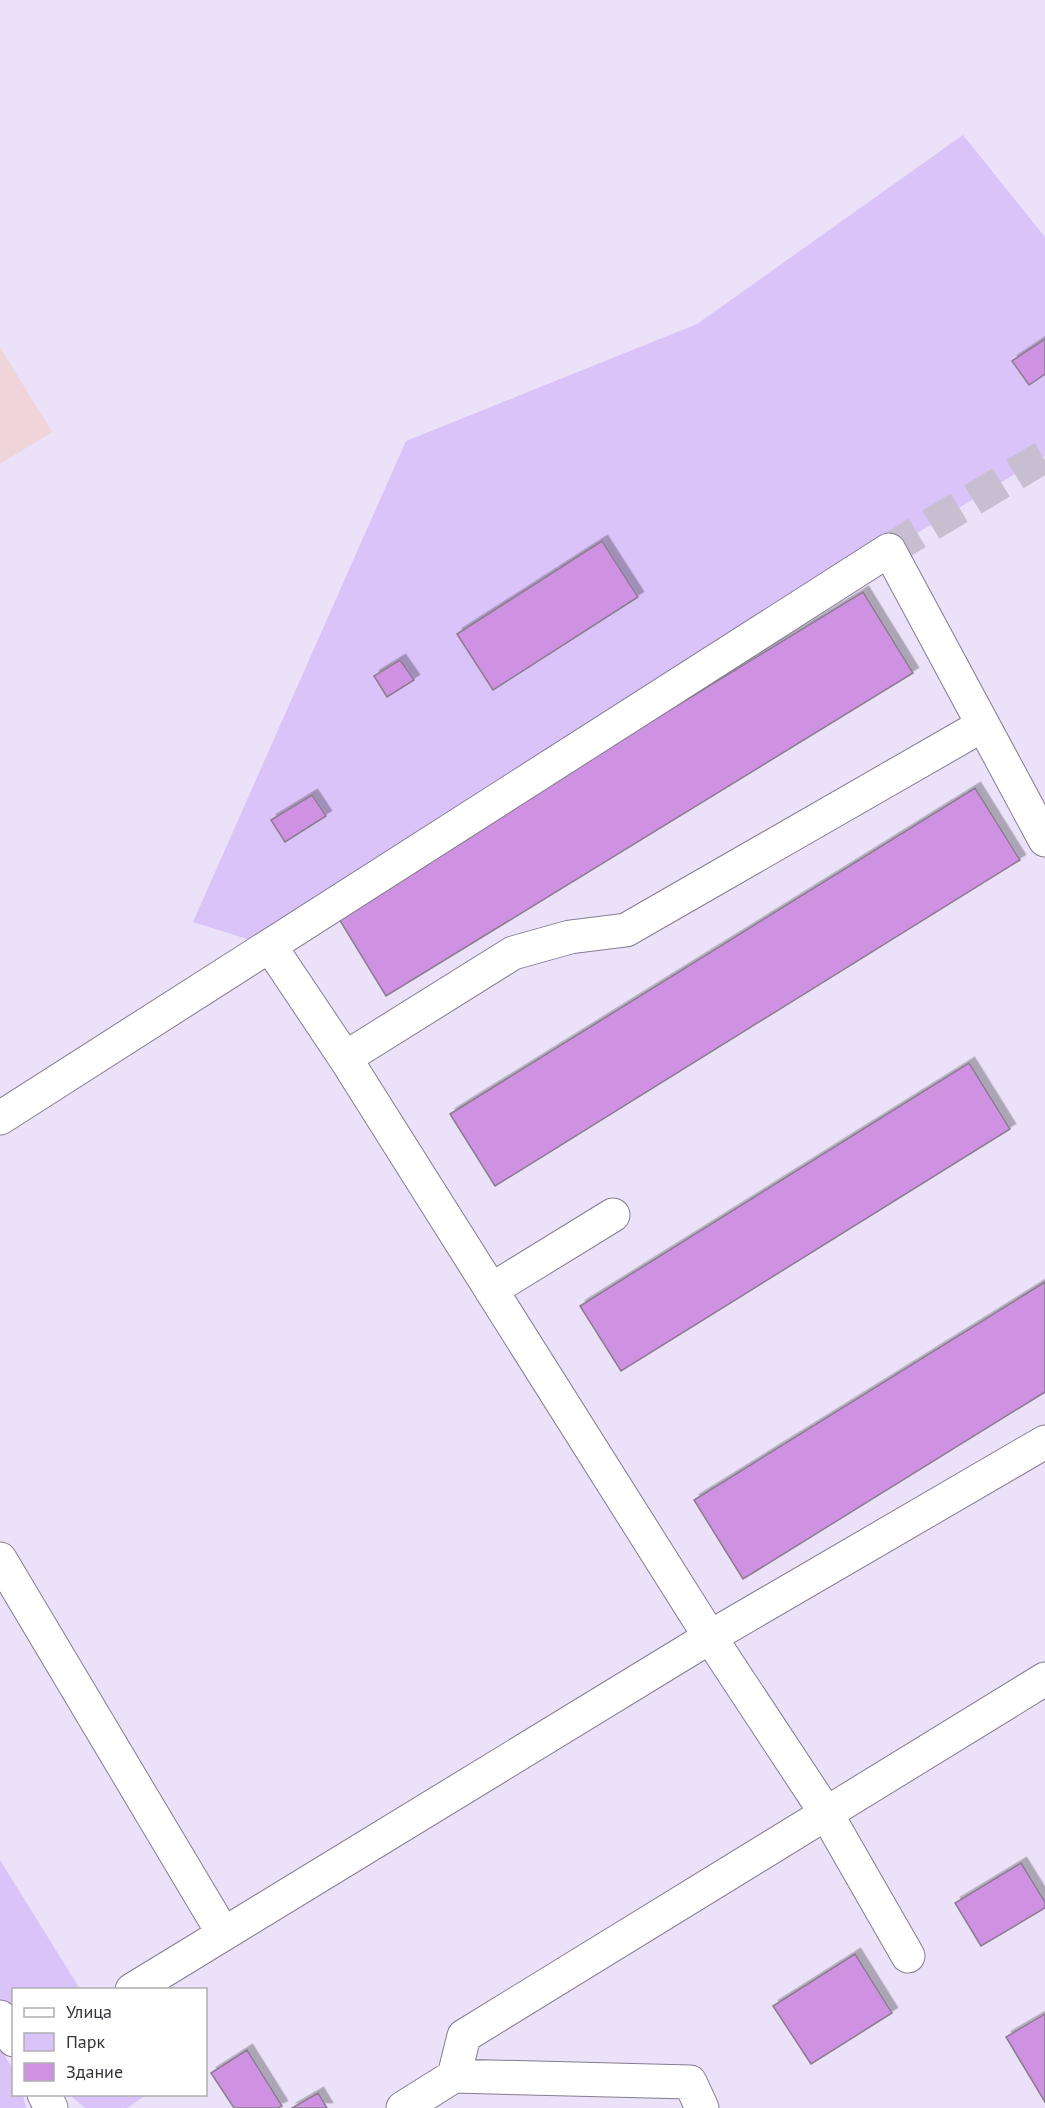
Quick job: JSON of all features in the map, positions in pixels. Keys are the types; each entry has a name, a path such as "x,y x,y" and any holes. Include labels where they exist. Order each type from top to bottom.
{"street":[{"path":"0,1118 889,550 1045,840"},
{"path":"345,1058 513,953 570,936 626,930 983,725"},
{"path":"270,946 345,1058 710,1637 826,1813 908,1956"},
{"path":"491,1290 613,1215"},
{"path":"134,1988 710,1637 1045,1442"},
{"path":"0,1559 223,1933"},
{"path":"454,2076 464,2036 1045,1679"},
{"path":"0,2017 12,2037"},
{"path":"404,2108 454,2076 690,2082 702,2108"}],"shaded area":[{"path":"0,347 52,432 0,464"}],"green space":[{"path":"963,135 1045,237 1045,456 889,550 270,946 193,922 406,441 697,324"},
{"path":"0,1860 79,1988 12,1988 12,2038 0,2017"},
{"path":"0,2048 12,2067 12,2096 23,2096 26,2108 0,2108"},
{"path":"71,2096 145,2096 127,2108 85,2108"}],"building":[{"path":"1045,339 1045,374 1029,385 1012,361"},
{"path":"602,541 638,597 493,690 457,634"},
{"path":"863,592 913,673 386,996 336,914"},
{"path":"400,660 414,680 387,697 374,676"},
{"path":"975,788 1020,860 495,1186 450,1114"},
{"path":"312,795 326,816 285,842 271,820"},
{"path":"969,1063 1010,1129 621,1371 580,1306"},
{"path":"1045,1282 1045,1392 743,1579 694,1500"},
{"path":"1021,1863 1045,1902 1045,1908 981,1946 955,1903"},
{"path":"855,1954 892,2013 811,2064 773,2006"},
{"path":"1045,2014 1045,2102 1006,2037"},
{"path":"247,2050 282,2106 278,2108 234,2108 211,2073"},
{"path":"318,2093 327,2108 292,2108"}],"tunnel":[{"path":"889,550 1045,456"}]}
